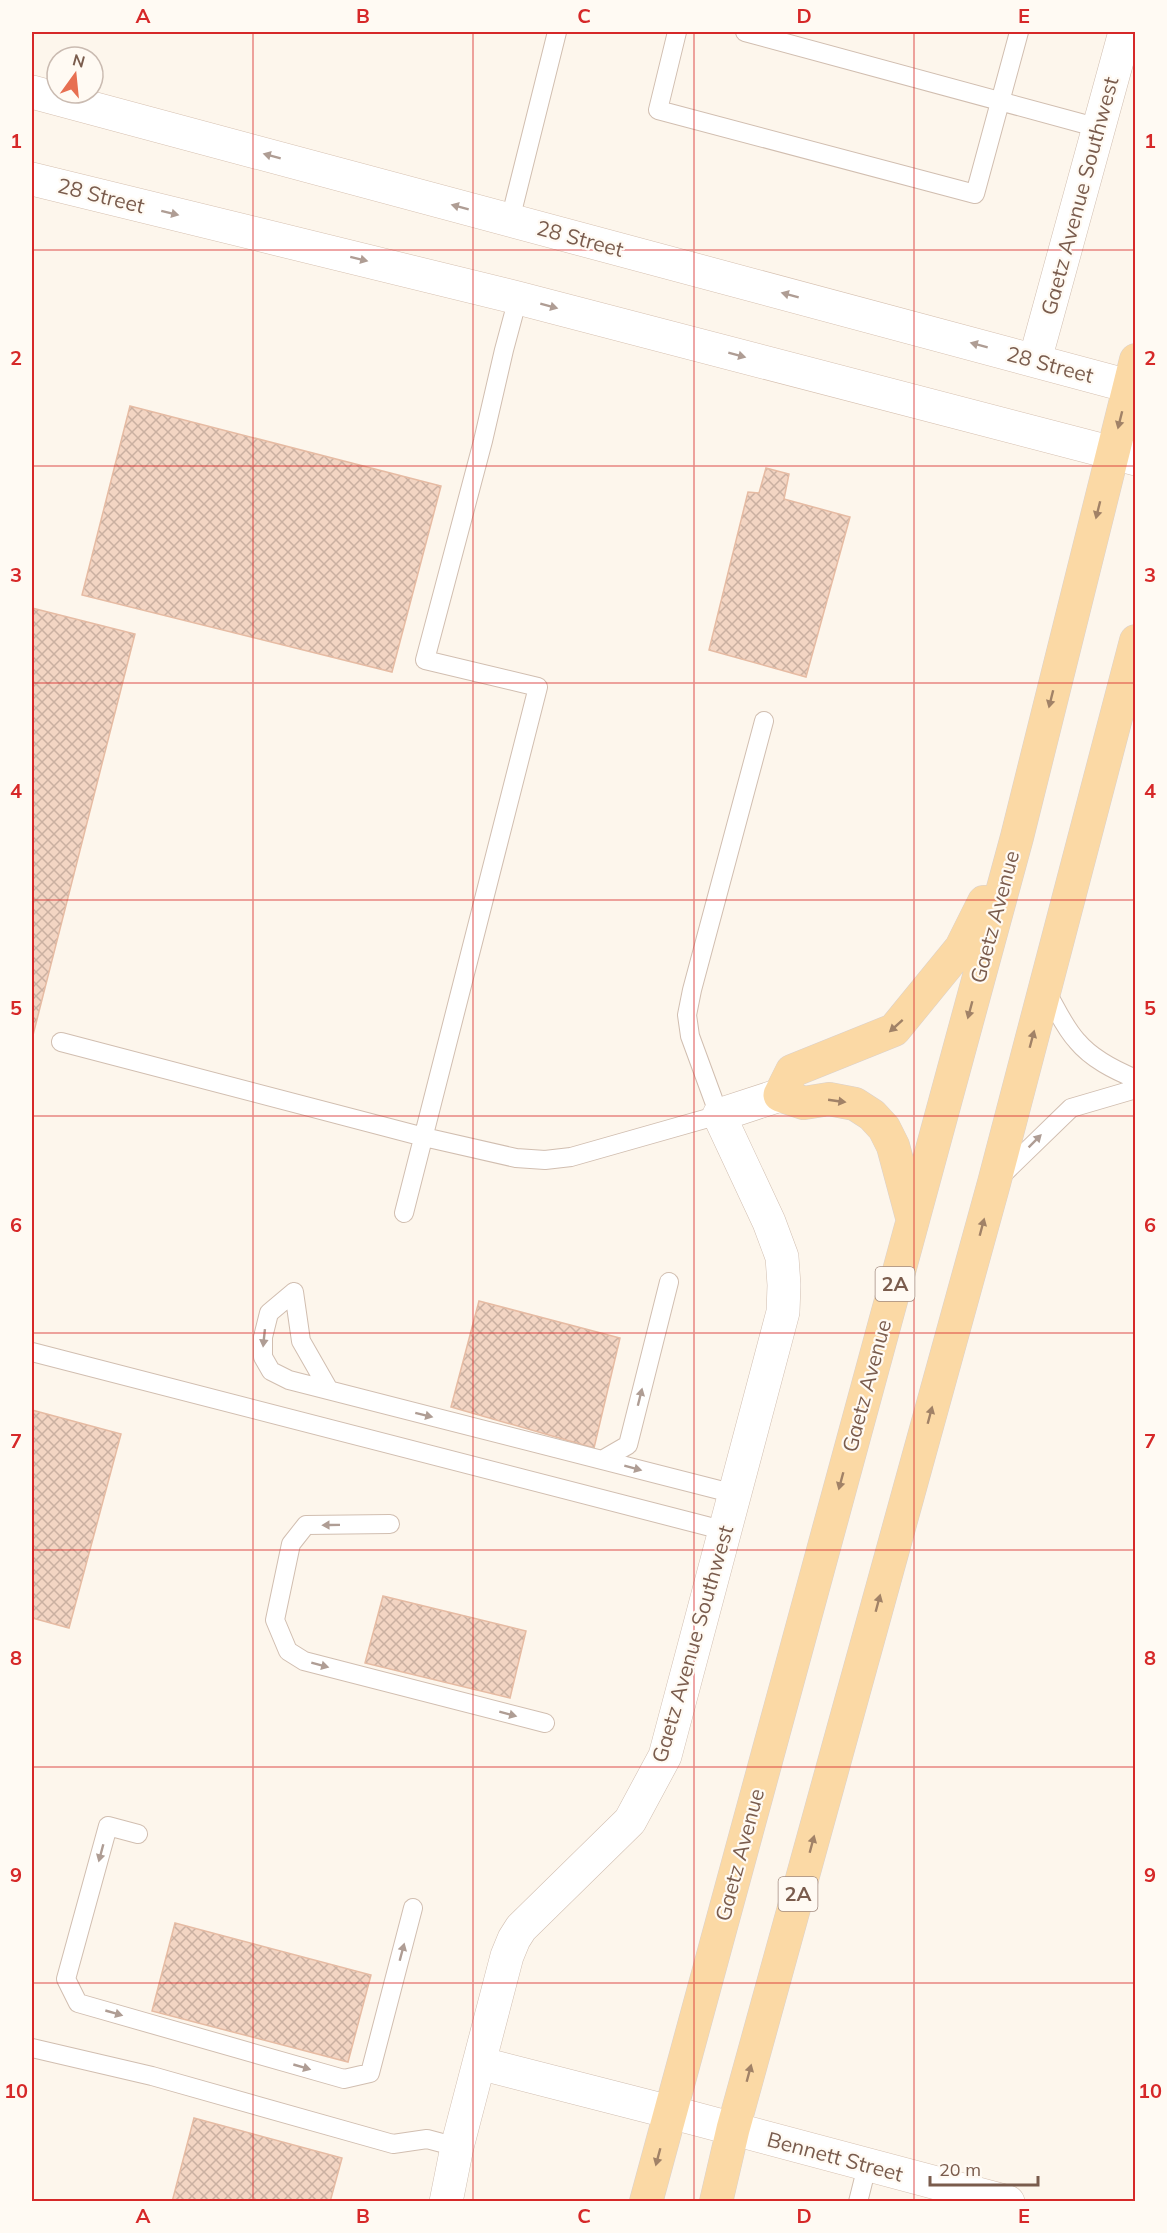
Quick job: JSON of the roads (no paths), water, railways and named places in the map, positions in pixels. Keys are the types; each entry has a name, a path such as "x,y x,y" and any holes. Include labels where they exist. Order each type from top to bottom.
{"main road":[{"name":"Gaetz Avenue","path":"646,2202 1017,837 1124,456 1133,378"},
{"name":"2A","path":"716,2202 733,2129 994,1183 1136,641"},
{"path":"913,1218 893,1146 884,1128 872,1115 855,1104 829,1099 804,1103 780,1095 792,1071 894,1030 961,948 1017,837"}],"street":[{"name":"Gaetz Avenue Southwest","path":"1035,360 1125,32"},
{"name":"28 Street","path":"32,92 1035,360 1133,378"},
{"name":"28 Street","path":"32,179 518,298 1124,456"},
{"path":"719,1114 780,1095"},
{"name":"Gaetz Avenue Southwest","path":"446,2202 457,2147 507,1956 514,1939 532,1916 630,1821 665,1756 783,1312 782,1257 769,1222 719,1114"},
{"path":"479,2063 670,2112"},
{"name":"Bennett Street","path":"670,2112 1008,2202"}],"lane":[{"path":"510,220 557,32"},
{"path":"676,32 658,110 975,194 1019,32"},
{"path":"745,32 1099,128"},
{"path":"404,1213 538,687 425,660 518,298"},
{"path":"61,1042 424,1137 516,1158 545,1160 600,1151 719,1114 690,1036 687,1015 764,721"},
{"path":"1045,989 1077,1041 1098,1060 1136,1079"},
{"path":"994,1183 1071,1108 1136,1089"},
{"path":"602,1460 628,1445 669,1282"},
{"path":"329,1390 302,1341 294,1292 269,1313 263,1337 263,1357 271,1371 289,1380 735,1494"},
{"path":"32,1352 726,1530"},
{"path":"390,1524 306,1525 291,1544 275,1620 288,1651 304,1661 545,1724"},
{"path":"138,1834 108,1826 66,1979 78,2003 344,2079 370,2073 413,1908"},
{"path":"32,2048 152,2076 393,2144 427,2139 457,2147"},
{"path":"858,2202 867,2166"}]}
